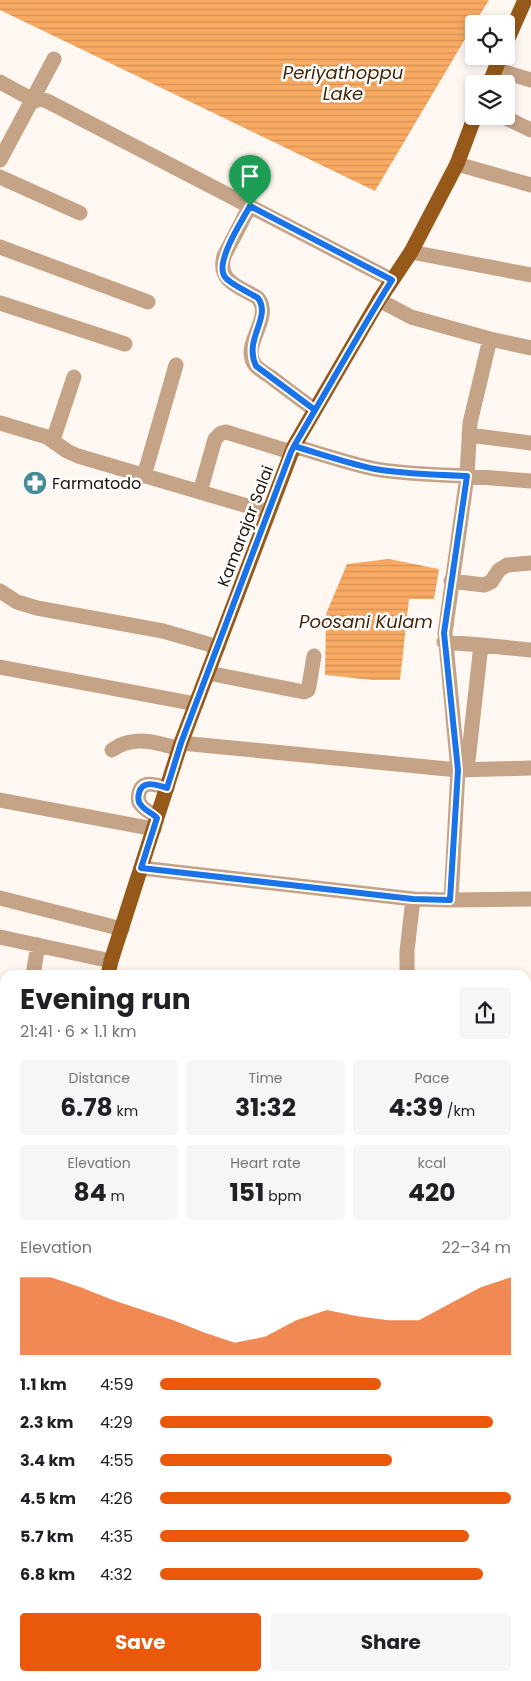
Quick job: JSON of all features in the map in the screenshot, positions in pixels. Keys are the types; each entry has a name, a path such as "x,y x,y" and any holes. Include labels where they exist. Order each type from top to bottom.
{"main road":[{"path":"515,23 525,0"},
{"name":"Kamarajar Salai","path":"110,968 180,746 292,449 379,300 411,252 458,164 472,125"}],"street":[{"path":"0,160 54,59"},
{"path":"502,65 531,80"},
{"path":"0,82 33,101 47,101 392,280"},
{"path":"515,122 531,130"},
{"path":"458,164 531,185"},
{"path":"0,177 80,212"},
{"path":"250,206 224,256 222,272 225,278 258,298 261,303 262,314 252,346 252,359 256,366 315,410"},
{"path":"0,247 148,302"},
{"path":"411,252 531,275"},
{"path":"379,300 411,317 490,339 531,348"},
{"path":"0,303 125,344"},
{"path":"463,770 452,709 444,642 467,476 469,435 490,339"},
{"path":"144,476 176,365"},
{"path":"53,440 74,377"},
{"path":"0,424 53,440 72,454 268,512"},
{"path":"200,492 216,438 221,433 226,432 376,469 418,474 531,481"},
{"path":"469,435 531,443"},
{"path":"451,581 484,585 491,582 499,570 507,566 531,563"},
{"path":"0,591 17,602 29,606 163,631 218,647"},
{"path":"444,642 531,650"},
{"path":"450,900 463,770 474,709 482,645"},
{"path":"208,672 304,692 308,690 314,656"},
{"path":"0,667 196,704"},
{"path":"452,709 474,709"},
{"path":"112,750 120,744 146,740 180,746 463,770 531,768"},
{"path":"156,823 140,805 139,791 142,786 149,784 167,788"},
{"path":"0,800 156,823"},
{"path":"141,868 413,899 531,899"},
{"path":"0,898 122,929"},
{"path":"407,970 407,951 413,899"},
{"path":"0,936 38,945 110,968"},
{"path":"34,970 38,945"}],"water":[{"name":"Periyathoppu Lake","path":"0,0 489,0 480,15 465,15 465,39 375,191 0,10"},
{"name":"Poosani Kulam","path":"389,559 439,569 434,599 409,599 400,680 372,680 325,675 326,614 347,564"}],"place":[{"name":"Farmatodo","path":"35,483"}],"route":[{"path":"250,206 224,256 222,272 225,278 258,298 263,308 251,353 256,366 315,410 294,446 291,452 181,743 167,788 146,784 139,791 140,805 157,818 141,868 413,899 450,900 458,770 444,633 467,476 418,474 376,469 349,463 294,446 392,280 250,206"}]}
